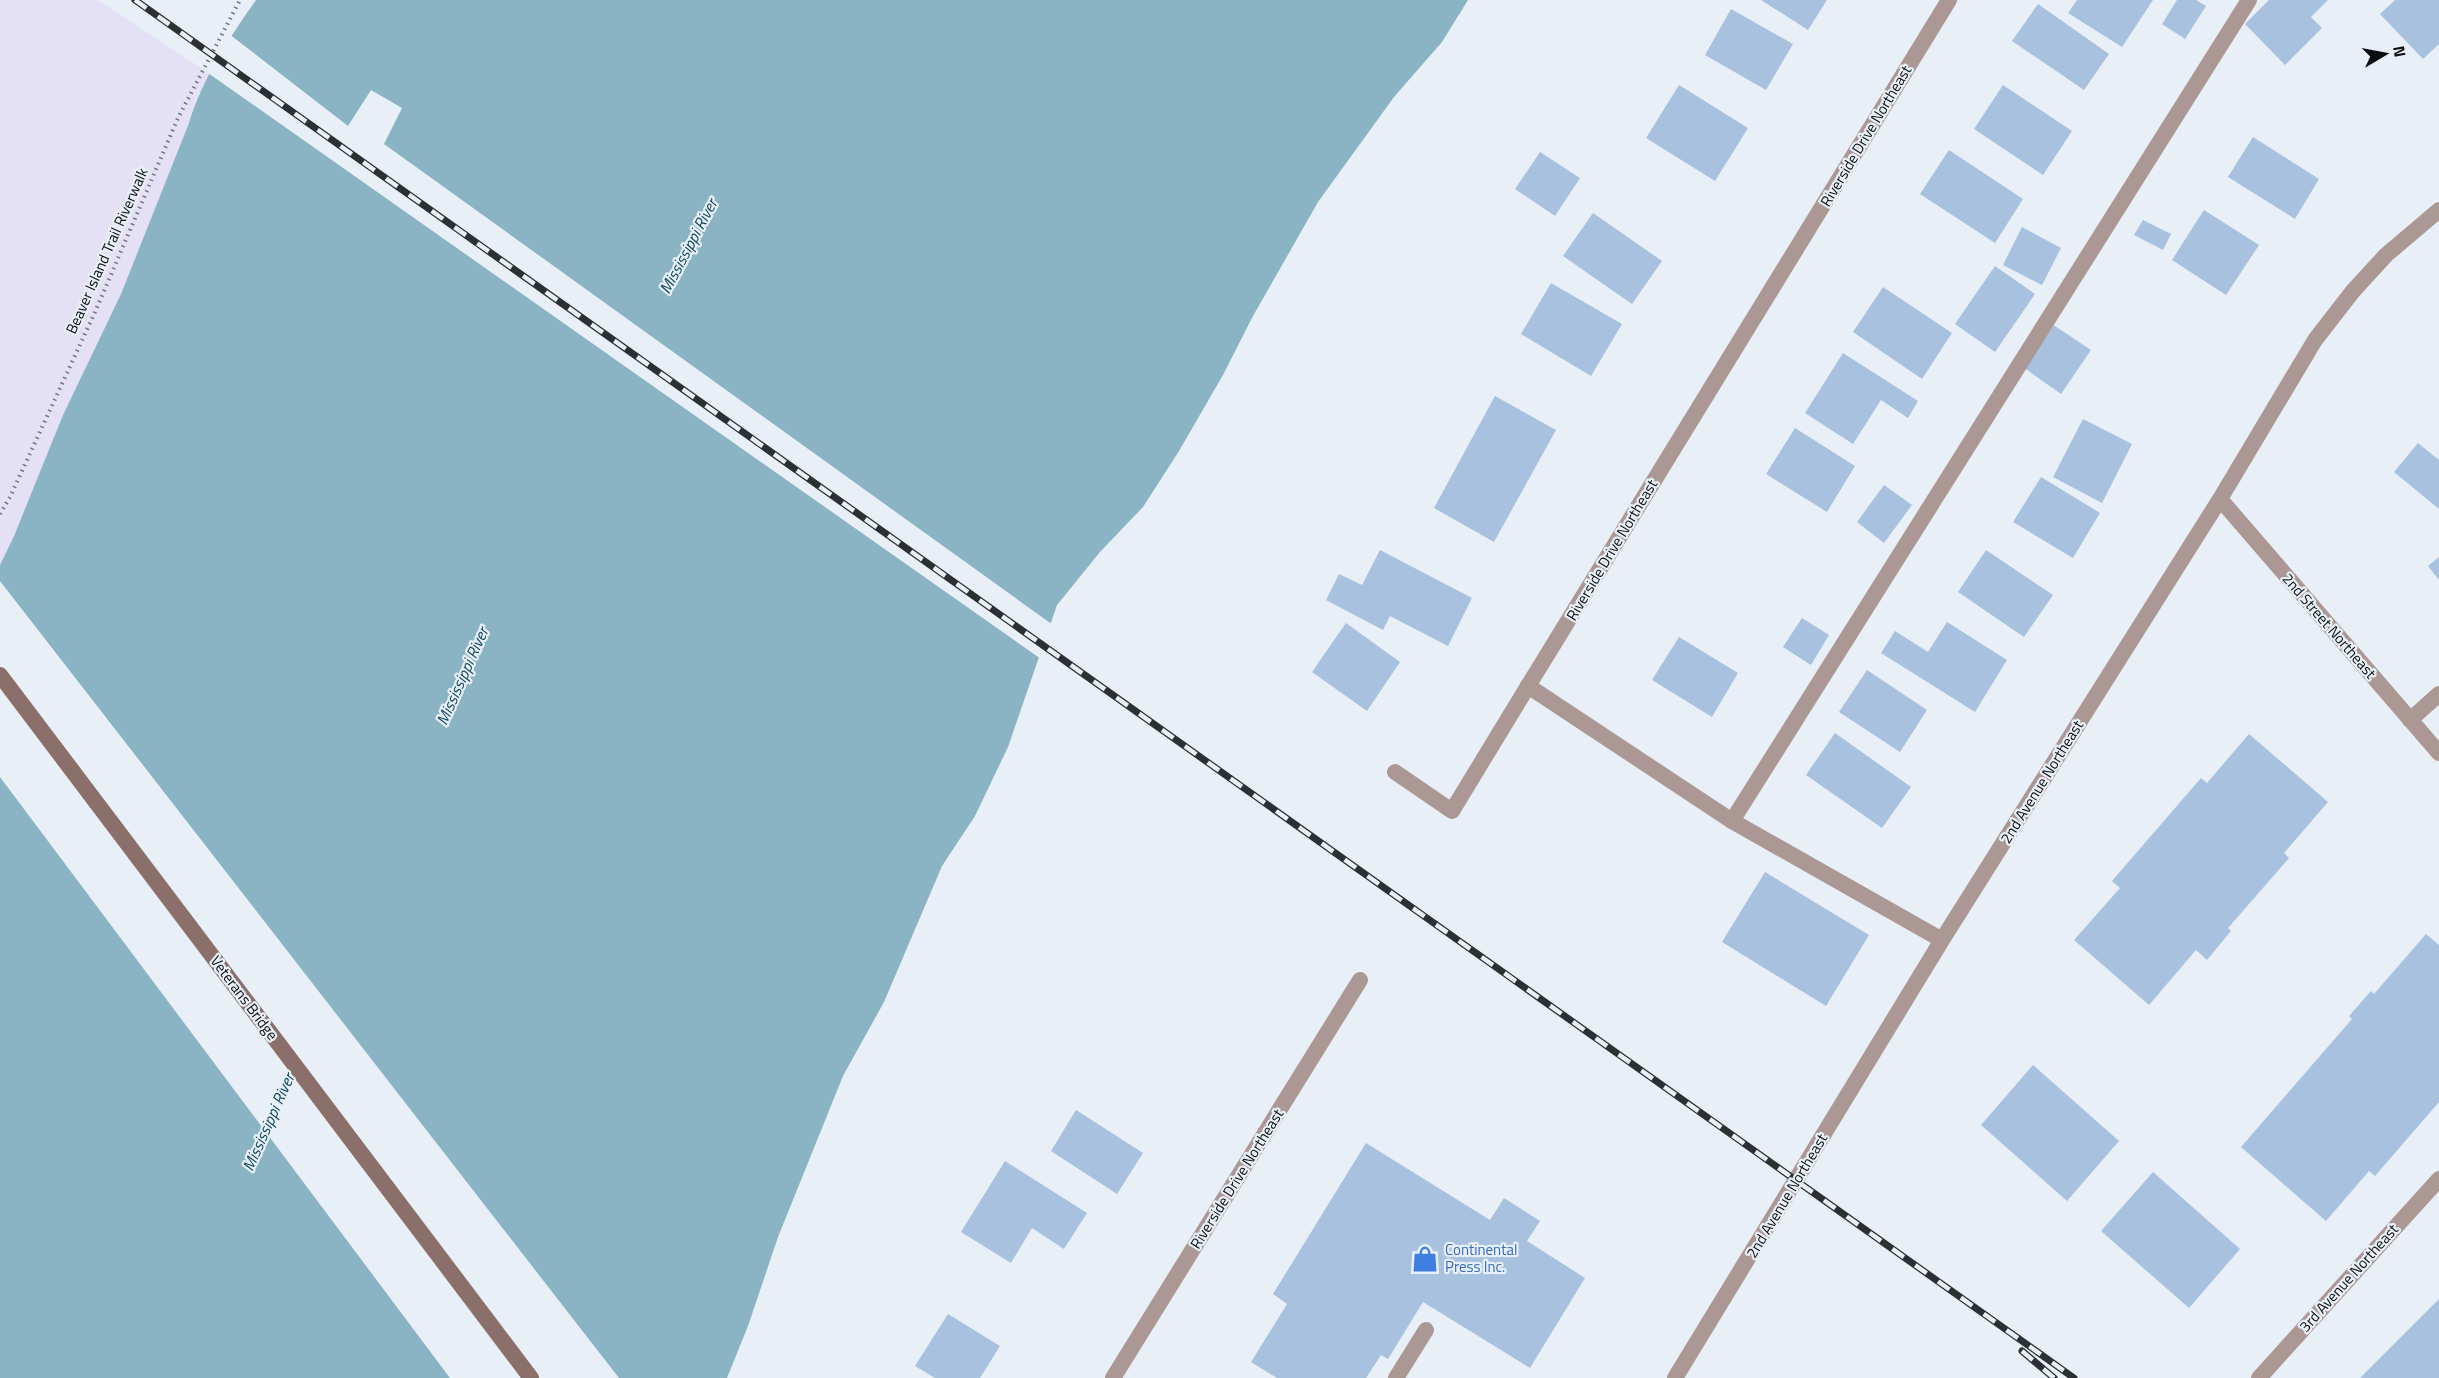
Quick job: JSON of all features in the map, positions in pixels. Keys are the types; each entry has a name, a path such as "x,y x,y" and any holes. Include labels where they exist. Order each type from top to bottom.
{"main road":[{"name":"Veterans Bridge","path":"0,675 531,1378"}],"street":[{"name":"Riverside Drive Northeast","path":"1395,772 1452,811 1949,0"},
{"path":"1732,821 2249,0"},
{"name":"2nd Avenue Northeast","path":"1675,1378 1942,940 2220,499 2315,340 2353,291 2386,255 2439,210"},
{"name":"2nd Street Northeast","path":"2220,499 2439,753"},
{"path":"1528,686 1732,821 1942,940"},
{"path":"2410,720 2439,694"},
{"name":"Riverside Drive Northeast","path":"1113,1378 1360,980"},
{"name":"3rd Avenue Northeast","path":"2259,1378 2439,1179"},
{"path":"1396,1378 1426,1330"}],"path":[{"name":"Beaver Island Trail Riverwalk","path":"0,514 10,497 95,312 178,118 240,0"}],"shaded area":[{"path":"0,0 98,0 210,74 195,101 189,123 121,294 63,415 0,565"}],"water":[{"name":"Mississippi River","path":"256,0 1468,0 1442,42 1394,97 1318,202 1253,316 1223,375 1143,507 1100,552 1057,605 1008,747 975,816 942,866 884,1002 843,1076 778,1237 748,1326 727,1378 0,1378 0,565 63,415 121,294 201,90 227,44"}],"pier":[{"path":"229,34 348,126 371,90 402,108 384,144 1053,625 1041,659 208,73"},
{"path":"0,581 619,1378 450,1378 0,777"}],"building":[{"path":"1761,0 1827,0 1808,30"},
{"path":"2077,0 2153,0 2122,47 2068,13"},
{"path":"2177,0 2196,0 2206,6 2185,39 2162,24"},
{"path":"2269,0 2328,0 2311,17 2322,28 2285,65 2245,24"},
{"path":"2395,0 2439,0 2439,44 2423,59 2380,14"},
{"path":"2038,4 2109,54 2084,90 2012,41"},
{"path":"1731,9 1793,44 1766,90 1705,55"},
{"path":"1679,85 1748,128 1715,181 1646,138"},
{"path":"2003,85 2072,131 2043,175 1974,129"},
{"path":"2253,137 2319,179 2295,219 2228,177"},
{"path":"1949,150 2023,199 1995,243 1920,194"},
{"path":"1540,152 1580,178 1555,216 1515,189"},
{"path":"2204,210 2259,245 2226,295 2172,260"},
{"path":"1593,213 1662,261 1632,304 1563,256"},
{"path":"2143,220 2171,234 2163,250 2134,235"},
{"path":"2022,227 2061,248 2042,285 2003,265"},
{"path":"1995,266 2035,294 1995,352 1955,324"},
{"path":"1551,283 1622,324 1591,376 1521,334"},
{"path":"1883,287 1952,333 1922,379 1853,332"},
{"path":"2052,324 2091,350 2061,394 2023,367"},
{"path":"1843,353 1918,401 1908,418 1881,400 1853,444 1805,413"},
{"path":"1495,396 1556,430 1494,542 1434,508"},
{"path":"2083,419 2132,444 2102,503 2053,477"},
{"path":"1795,428 1855,466 1827,512 1766,474"},
{"path":"2418,443 2439,460 2439,509 2394,472"},
{"path":"2041,477 2100,513 2073,558 2013,522"},
{"path":"1884,485 1912,505 1884,543 1857,522"},
{"path":"1380,550 1472,598 1448,646 1390,616 1383,630 1326,600 1339,574 1362,585"},
{"path":"1986,550 2053,595 2024,637 1958,592"},
{"path":"2439,557 2439,580 2428,566"},
{"path":"1802,618 1829,635 1811,665 1783,647"},
{"path":"1947,622 2007,660 1975,712 1881,653 1895,631 1928,652"},
{"path":"1346,623 1400,662 1367,711 1312,672"},
{"path":"1679,637 1738,673 1712,717 1652,680"},
{"path":"1867,670 1927,710 1900,752 1839,712"},
{"path":"1835,733 1911,787 1882,828 1806,775"},
{"path":"2249,734 2328,802 2284,853 2289,858 2228,928 2231,931 2207,960 2196,950 2149,1005 2074,940 2120,888 2112,881 2201,778 2207,783"},
{"path":"1765,872 1869,935 1826,1006 1722,942"},
{"path":"2426,934 2439,945 2439,1102 2375,1176 2369,1171 2326,1221 2241,1147 2352,1019 2349,1016 2371,991 2374,994"},
{"path":"2033,1065 2119,1141 2067,1201 1981,1125"},
{"path":"1076,1110 1143,1153 1117,1194 1051,1151"},
{"name":"Continental Press Inc.","path":"1366,1143 1490,1220 1504,1198 1540,1221 1527,1241 1585,1278 1530,1368 1423,1302 1388,1359 1381,1355 1366,1378 1277,1378 1251,1362 1287,1304 1273,1294"},
{"path":"1005,1161 1087,1213 1064,1249 1032,1228 1011,1263 961,1232"},
{"path":"2153,1172 2240,1249 2189,1308 2101,1231"},
{"path":"2439,1299 2439,1378 2360,1378"},
{"path":"948,1314 1000,1346 980,1378 935,1378 915,1366"}],"railway":[{"path":"135,0 2074,1378"},
{"path":"2022,1351 2054,1378"}],"place":[{"name":"Continental Press Inc.","path":"1425,1259"}]}
